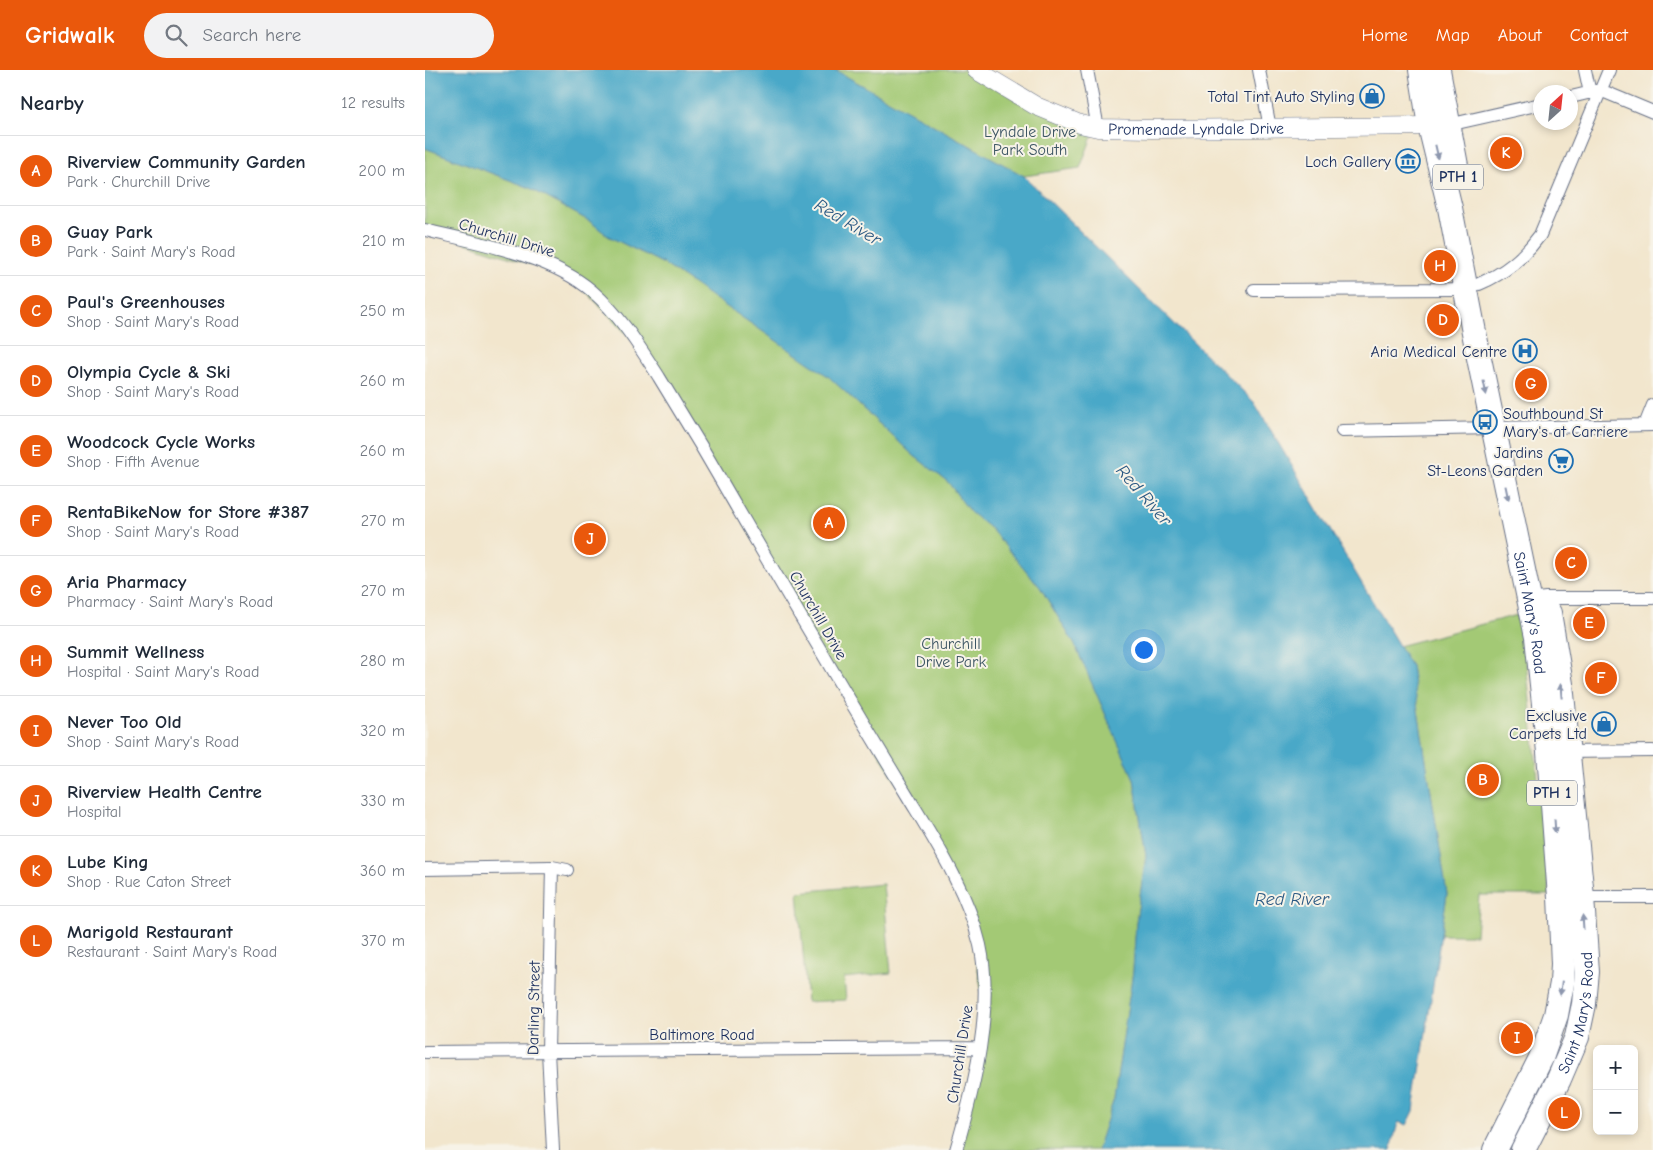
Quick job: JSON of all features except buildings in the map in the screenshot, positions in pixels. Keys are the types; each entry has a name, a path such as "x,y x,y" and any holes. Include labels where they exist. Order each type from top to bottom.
{"highway":[{"name":"Saint Mary's Road","path":"1421,70 1439,125"},
{"name":"Saint Mary's Road","path":"1437,70 1439,125 1450,208 1473,286 1538,599 1539,650 1558,752 1571,897 1587,972 1584,1004 1579,1028 1559,1079 1523,1150"},
{"name":"Saint Mary's Road","path":"1495,1150 1541,1058 1556,1016 1562,983 1571,897"}],"street":[{"name":"Promenade Lyndale Drive","path":"976,70 1036,106 1080,124 1098,128 1270,128 1439,125"},
{"path":"1087,70 1098,128"},
{"path":"1259,70 1270,128"},
{"path":"1585,70 1595,91"},
{"path":"1254,290 1458,290 1473,286 1503,271 1529,251 1540,235 1595,91 1609,70"},
{"path":"1578,95 1595,91 1653,112"},
{"path":"1439,125 1533,106"},
{"name":"Churchill Drive","path":"425,230 503,249 560,271 591,290 620,319 686,420 940,849 967,902 981,950 984,1006 979,1048 968,1107 956,1150"},
{"path":"1342,431 1649,425 1653,405"},
{"path":"1538,599 1653,598"},
{"path":"1558,752 1653,751"},
{"path":"425,869 552,867 567,870"},
{"name":"Darling Street","path":"552,867 548,1051 553,1150"},
{"path":"1571,897 1653,898"},
{"name":"Baltimore Road","path":"425,1052 979,1048"}],"green space":[{"name":"Lyndale Drive Park South","path":"835,70 972,70 1096,126 1080,168 1024,176"},
{"name":"Churchill Drive Park","path":"425,148 528,187 591,222 608,236 664,264 828,376 913,455 948,482 970,512 991,529 1040,587 1075,645 1134,779 1146,856 1136,922 1133,971 1114,1099 1097,1150 956,1150 984,1006 967,902 640,348 573,278 425,230"},
{"path":"1521,614 1550,895 1479,895 1476,935 1441,935 1447,894 1411,666 1398,646"},
{"path":"883,884 891,973 844,978 846,1000 807,1002 798,892"}],"water":[{"name":"Red River","path":"425,70 835,70 1024,176 1254,402 1411,666 1447,894 1414,1111 1407,1125 1398,1122 1391,1150 1097,1150 1114,1099 1133,971 1136,922 1146,856 1134,779 1075,645 1040,587 991,529 970,512 948,482 913,455 828,376 664,264 608,236 591,222 528,187 425,148"}],"place":[{"name":"Total Tint Auto Styling","path":"1372,96"},
{"name":"Lube King","path":"1506,153"},
{"name":"Loch Gallery","path":"1408,161"},
{"name":"Summit Wellness","path":"1440,266"},
{"name":"Olympia Cycle & Ski","path":"1443,320"},
{"name":"Aria Medical Centre","path":"1525,351"},
{"name":"Aria Pharmacy","path":"1531,384"},
{"name":"Southbound St Mary's at Carriere","path":"1485,422"},
{"name":"Jardins St-Leons Garden","path":"1561,461"},
{"name":"Riverview Community Garden","path":"829,523"},
{"name":"Riverview Health Centre","path":"590,539"},
{"name":"Paul's Greenhouses","path":"1571,563"},
{"name":"Woodcock Cycle Works","path":"1589,623"},
{"name":"RentaBikeNow for Store #387","path":"1601,678"},
{"name":"Exclusive Carpets Ltd","path":"1604,724"},
{"name":"Guay Park","path":"1483,780"},
{"name":"Never Too Old","path":"1517,1038"},
{"name":"Marigold Restaurant","path":"1564,1113"}]}
